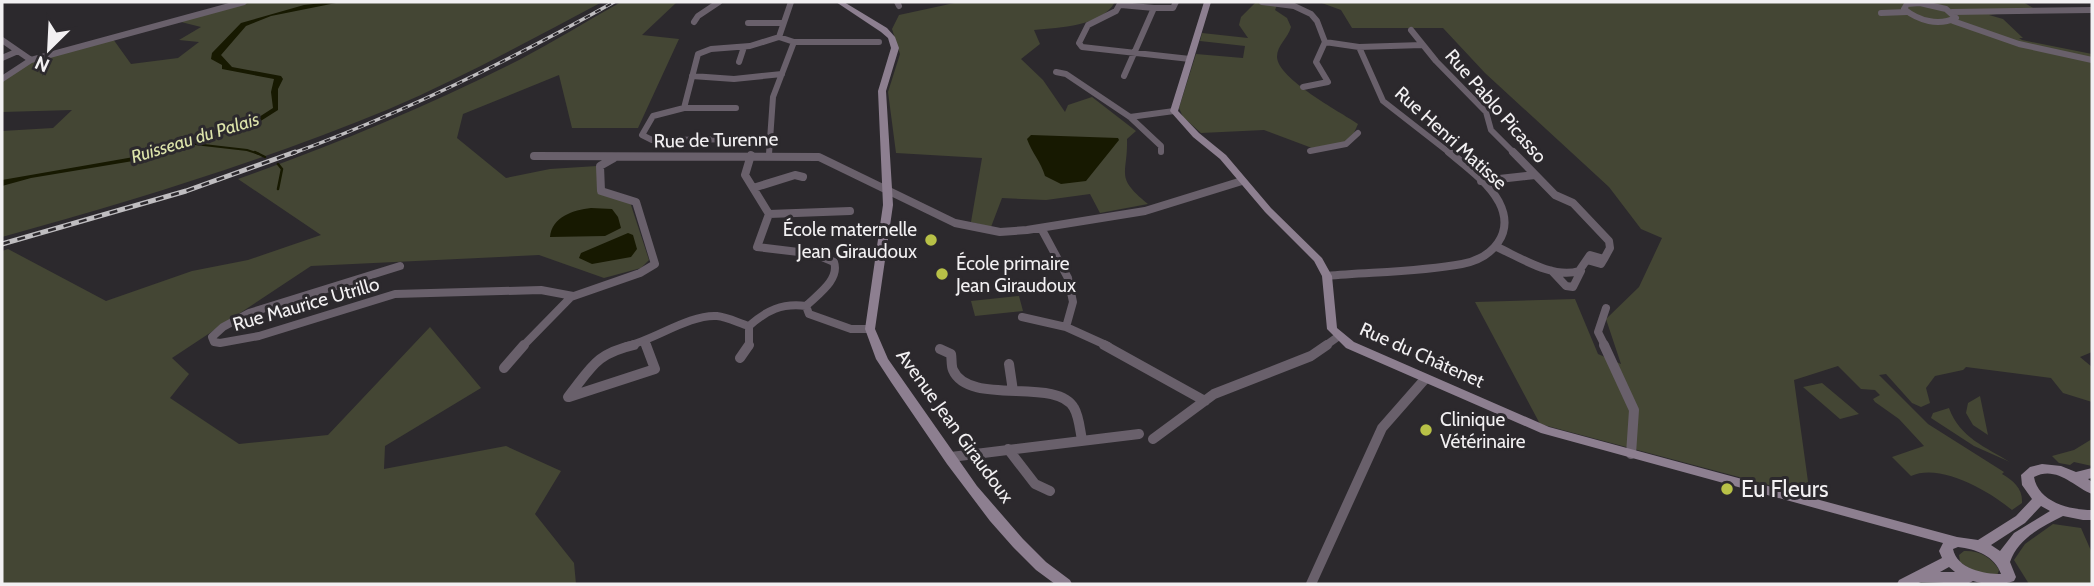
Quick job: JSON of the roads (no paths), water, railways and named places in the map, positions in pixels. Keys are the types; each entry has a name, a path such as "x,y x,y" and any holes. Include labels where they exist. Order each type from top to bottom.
{"street":[{"path":"2,79 32,60 244,2"},
{"path":"694,22 698,16 719,2"},
{"path":"779,37 789,2"},
{"path":"806,306 809,314 851,329 870,329 889,191 882,91 895,48 891,37 884,30 839,2"},
{"path":"1176,2 1173,8 1121,3 1116,10 1088,25 1079,43 1089,49 1190,59"},
{"path":"1130,117 1174,111 1207,2"},
{"path":"1262,2 1305,10 1321,23 1325,42 1315,55 1315,64 1328,82 1303,87"},
{"path":"1305,10 1306,2"},
{"path":"1907,12 1903,7 1906,4 1928,3 1952,12 2092,10"},
{"path":"1124,76 1154,8"},
{"path":"1881,13 1907,12 1930,21 1953,20 2019,44 2092,60"},
{"path":"1952,12 1956,17 1953,20"},
{"path":"748,23 782,23"},
{"name":"Rue Pablo Picasso","path":"1411,30 1486,112 1491,130 1555,195 1573,203 1609,241 1610,248 1601,264 1587,260 1581,271"},
{"path":"684,108 697,57 703,51 744,47 779,37 794,42 879,42"},
{"path":"769,155 773,97 794,42"},
{"path":"1325,42 1358,46 1422,45"},
{"path":"4,43 32,60"},
{"name":"Rue Henri Matisse","path":"1358,46 1382,101 1432,138 1498,200 1506,216 1506,231 1497,247"},
{"path":"739,62 744,47"},
{"path":"2,58 18,51"},
{"path":"1056,72 1066,74 1130,117 1161,146 1161,152"},
{"path":"692,76 734,79 782,74"},
{"path":"736,108 684,108 658,113 649,118 642,135 645,139 770,139"},
{"name":"Rue du Châtenet","path":"1174,111 1196,135 1223,157 1268,210 1311,250 1327,276 1331,296 1330,321 1339,337 1350,345 1533,426 1907,528 1951,551"},
{"path":"1310,151 1346,144 1358,133"},
{"path":"751,155 745,174 769,214"},
{"name":"Rue de Turenne","path":"534,156 819,157 889,191"},
{"path":"504,368 573,296 607,281 644,272 655,264 636,202 601,191 600,166 604,161 618,157"},
{"path":"753,188 795,175 803,177"},
{"path":"1480,181 1535,175"},
{"path":"889,191 955,223 1004,233 1148,210 1242,180"},
{"path":"769,214 850,211"},
{"path":"769,214 757,247 815,254 834,262 836,268 831,281 806,306"},
{"path":"1041,228 1068,278 1073,302 1066,327"},
{"path":"1327,276 1441,268 1478,260 1497,247 1551,270 1566,273 1581,271"},
{"name":"Rue Maurice Utrillo","path":"400,265 376,269 323,292 237,318 212,337 214,342 220,343 259,336 395,294 541,290 573,296"},
{"path":"1551,270 1566,286 1573,287 1581,271"},
{"path":"740,358 749,348 749,326 768,309 794,304 806,306"},
{"path":"1606,307 1598,332 1634,410 1631,454"},
{"path":"645,342 655,369 568,397 605,353 645,342 705,317 718,316 749,326"},
{"path":"1022,317 1066,327 1125,354 1205,401"},
{"name":"Avenue Jean Giraudoux","path":"870,329 882,359 995,516 1037,563 1065,584"},
{"path":"1153,439 1214,394 1311,356 1339,337"},
{"path":"940,349 951,354 953,371 961,379 987,391 1043,390 1067,401 1074,407 1082,440"},
{"path":"1009,364 1013,391"},
{"path":"1311,584 1382,428 1425,379"},
{"path":"951,457 1139,434"},
{"path":"1007,449 1035,484 1050,491"},
{"path":"2092,489 2076,477 2048,469 2031,471 2027,475 2027,482 2039,498 2062,510 2092,515"},
{"path":"2076,477 2092,473"},
{"path":"1921,578 1951,551 1979,546 2000,535 2035,505 2039,498"},
{"path":"1904,584 1921,578 1972,579 1997,584 2005,582 2009,577 2003,562 2005,552 2026,531 2050,514 2062,510"},
{"path":"1979,546 2003,562"},
{"path":"1951,551 1972,579"}],"waterway":[{"name":"Ruisseau du Palais","path":"186,143 247,150 259,154"},
{"path":"255,152 259,154"},
{"path":"259,154 265,157"},
{"path":"278,164 282,169 278,189"}],"railway":[{"path":"291,154 455,85 614,2"},
{"path":"2,244 186,191 295,152"}],"place":[{"name":"École maternelle Jean Giraudoux","path":"931,240"},
{"name":"École primaire Jean Giraudoux","path":"942,274"},
{"name":"Clinique Vétérinaire","path":"1426,430"},
{"name":"Eu Fleurs","path":"1727,489"}]}
